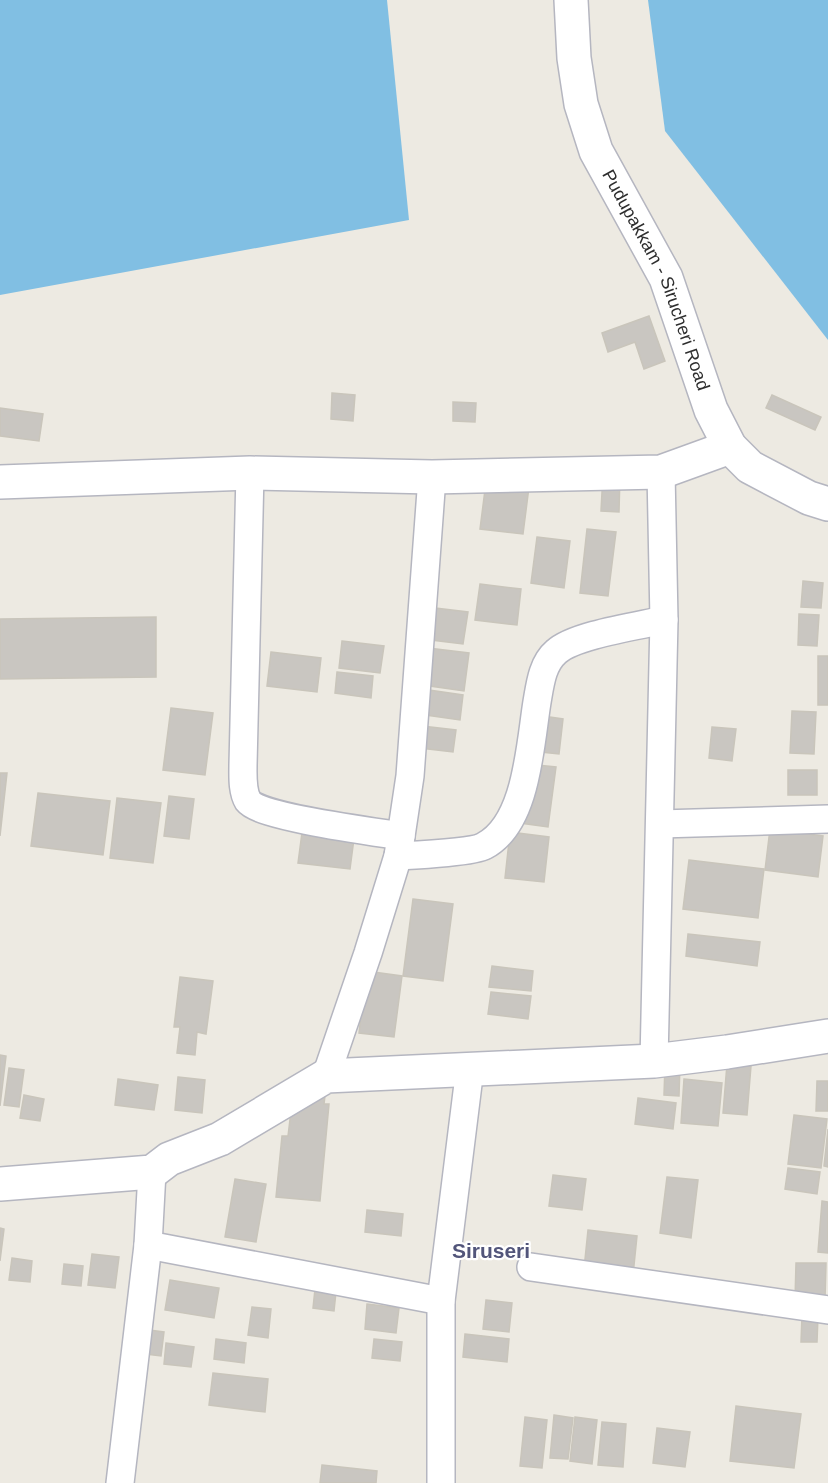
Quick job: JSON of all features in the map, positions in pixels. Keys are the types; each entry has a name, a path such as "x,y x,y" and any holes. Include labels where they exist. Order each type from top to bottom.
{"street":[{"name":"Pudupakkam - Sirucheri Road","path":"571,0 574,58 581,104 596,151 666,278 711,410 730,447 750,467 809,498 828,504"},
{"path":"0,482 249,473 432,477 661,472 730,447"},
{"path":"654,1061 664,620 661,472"},
{"path":"249,473 243,765 244,791 248,801 254,806 400,846 483,848 503,832 513,815 522,791 542,674 555,653 571,642 664,620"},
{"path":"326,1076 368,953 400,846 410,776 432,477"},
{"path":"660,824 828,819"},
{"path":"0,1184 152,1172 170,1160 220,1139 326,1076 654,1061 828,1036"},
{"path":"441,1483 441,1301 470,1068"},
{"path":"120,1483 148,1245 152,1172"},
{"path":"148,1245 441,1301"},
{"path":"531,1267 828,1310"}],"water":[{"path":"0,0 387,0 409,220 0,295"},
{"path":"648,0 828,0 828,340 665,131"}],"building":[{"path":"649,316 665,361 644,369 635,342 608,352 602,333"},
{"path":"332,393 355,395 353,421 331,419"},
{"path":"772,395 821,417 815,430 766,408"},
{"path":"453,402 476,403 475,422 453,421"},
{"path":"0,408 43,414 39,441 0,436"},
{"path":"603,474 620,474 619,512 601,511"},
{"path":"486,482 529,487 523,534 480,529"},
{"path":"587,529 616,532 608,596 580,593"},
{"path":"537,537 570,541 564,588 531,583"},
{"path":"803,581 823,583 821,608 801,607"},
{"path":"480,584 521,589 517,625 475,620"},
{"path":"427,607 468,612 463,644 423,639"},
{"path":"799,614 819,615 817,646 798,645"},
{"path":"156,617 156,677 0,679 0,619"},
{"path":"342,641 384,646 380,673 339,668"},
{"path":"428,648 469,653 464,691 423,685"},
{"path":"271,652 321,658 317,692 267,686"},
{"path":"818,656 828,656 828,705 818,705"},
{"path":"337,672 373,676 371,698 335,693"},
{"path":"422,689 463,695 460,720 419,714"},
{"path":"171,708 213,713 205,775 163,770"},
{"path":"792,711 816,712 814,754 790,753"},
{"path":"536,715 563,719 559,754 531,751"},
{"path":"422,726 456,730 453,752 420,748"},
{"path":"712,727 736,729 732,761 709,758"},
{"path":"527,764 556,767 548,827 520,823"},
{"path":"788,770 817,770 817,795 788,795"},
{"path":"0,773 7,773 0,836"},
{"path":"38,793 110,801 103,855 31,846"},
{"path":"169,796 194,799 189,839 164,836"},
{"path":"117,798 161,803 153,863 110,858"},
{"path":"303,825 355,831 350,869 298,863"},
{"path":"770,829 823,836 818,877 765,870"},
{"path":"510,832 549,837 544,882 505,878"},
{"path":"689,860 764,869 758,918 683,909"},
{"path":"413,899 453,904 443,981 403,976"},
{"path":"688,934 760,942 757,966 686,956"},
{"path":"492,966 533,971 531,991 489,987"},
{"path":"366,971 402,976 394,1037 359,1033"},
{"path":"180,977 213,981 206,1034 197,1032 195,1055 177,1053 180,1027 174,1027"},
{"path":"491,992 531,996 528,1019 488,1014"},
{"path":"0,1055 6,1056 0,1106"},
{"path":"727,1064 751,1066 747,1115 723,1113"},
{"path":"665,1065 680,1065 679,1096 664,1095"},
{"path":"9,1068 24,1070 19,1107 4,1105"},
{"path":"178,1077 205,1080 202,1113 175,1110"},
{"path":"118,1079 158,1085 154,1110 115,1105"},
{"path":"684,1079 722,1083 718,1126 681,1123"},
{"path":"817,1081 828,1081 828,1111 816,1111"},
{"path":"24,1095 44,1099 40,1121 20,1118"},
{"path":"325,1096 324,1104 329,1104 320,1201 276,1197 282,1136 288,1136 292,1103"},
{"path":"638,1098 676,1103 673,1129 635,1124"},
{"path":"794,1115 827,1119 821,1168 788,1164"},
{"path":"828,1129 828,1167 824,1166"},
{"path":"788,1168 820,1172 817,1194 785,1189"},
{"path":"553,1175 586,1179 582,1210 549,1206"},
{"path":"667,1177 698,1180 691,1238 660,1233"},
{"path":"235,1179 266,1184 256,1242 225,1237"},
{"path":"822,1201 828,1202 828,1253 818,1252"},
{"path":"367,1210 403,1214 401,1236 365,1232"},
{"path":"0,1228 4,1229 0,1261"},
{"path":"588,1230 637,1236 633,1275 584,1269"},
{"path":"92,1254 119,1257 115,1288 88,1285"},
{"path":"12,1258 32,1261 30,1282 9,1280"},
{"path":"796,1263 826,1263 825,1300 795,1300"},
{"path":"64,1264 83,1266 81,1286 62,1284"},
{"path":"170,1280 219,1288 214,1318 165,1310"},
{"path":"315,1289 336,1292 334,1311 313,1308"},
{"path":"486,1300 512,1303 509,1332 483,1329"},
{"path":"367,1304 399,1308 396,1333 365,1329"},
{"path":"252,1307 271,1309 268,1338 248,1335"},
{"path":"802,1316 818,1316 817,1342 801,1342"},
{"path":"149,1330 164,1332 161,1356 146,1354"},
{"path":"465,1334 509,1339 507,1362 463,1357"},
{"path":"216,1339 246,1343 244,1363 214,1359"},
{"path":"374,1339 402,1342 400,1361 372,1358"},
{"path":"166,1343 194,1347 191,1367 164,1364"},
{"path":"213,1373 268,1379 265,1412 209,1405"},
{"path":"736,1406 801,1414 794,1468 730,1461"},
{"path":"554,1415 573,1418 568,1459 550,1458"},
{"path":"525,1417 547,1420 542,1468 520,1466"},
{"path":"575,1417 597,1420 592,1464 570,1461"},
{"path":"602,1422 626,1424 623,1467 598,1465"},
{"path":"657,1428 690,1432 685,1467 653,1463"},
{"path":"322,1465 377,1471 376,1483 320,1483"}],"district":[{"name":"Siruseri","path":"491,1251"}]}
